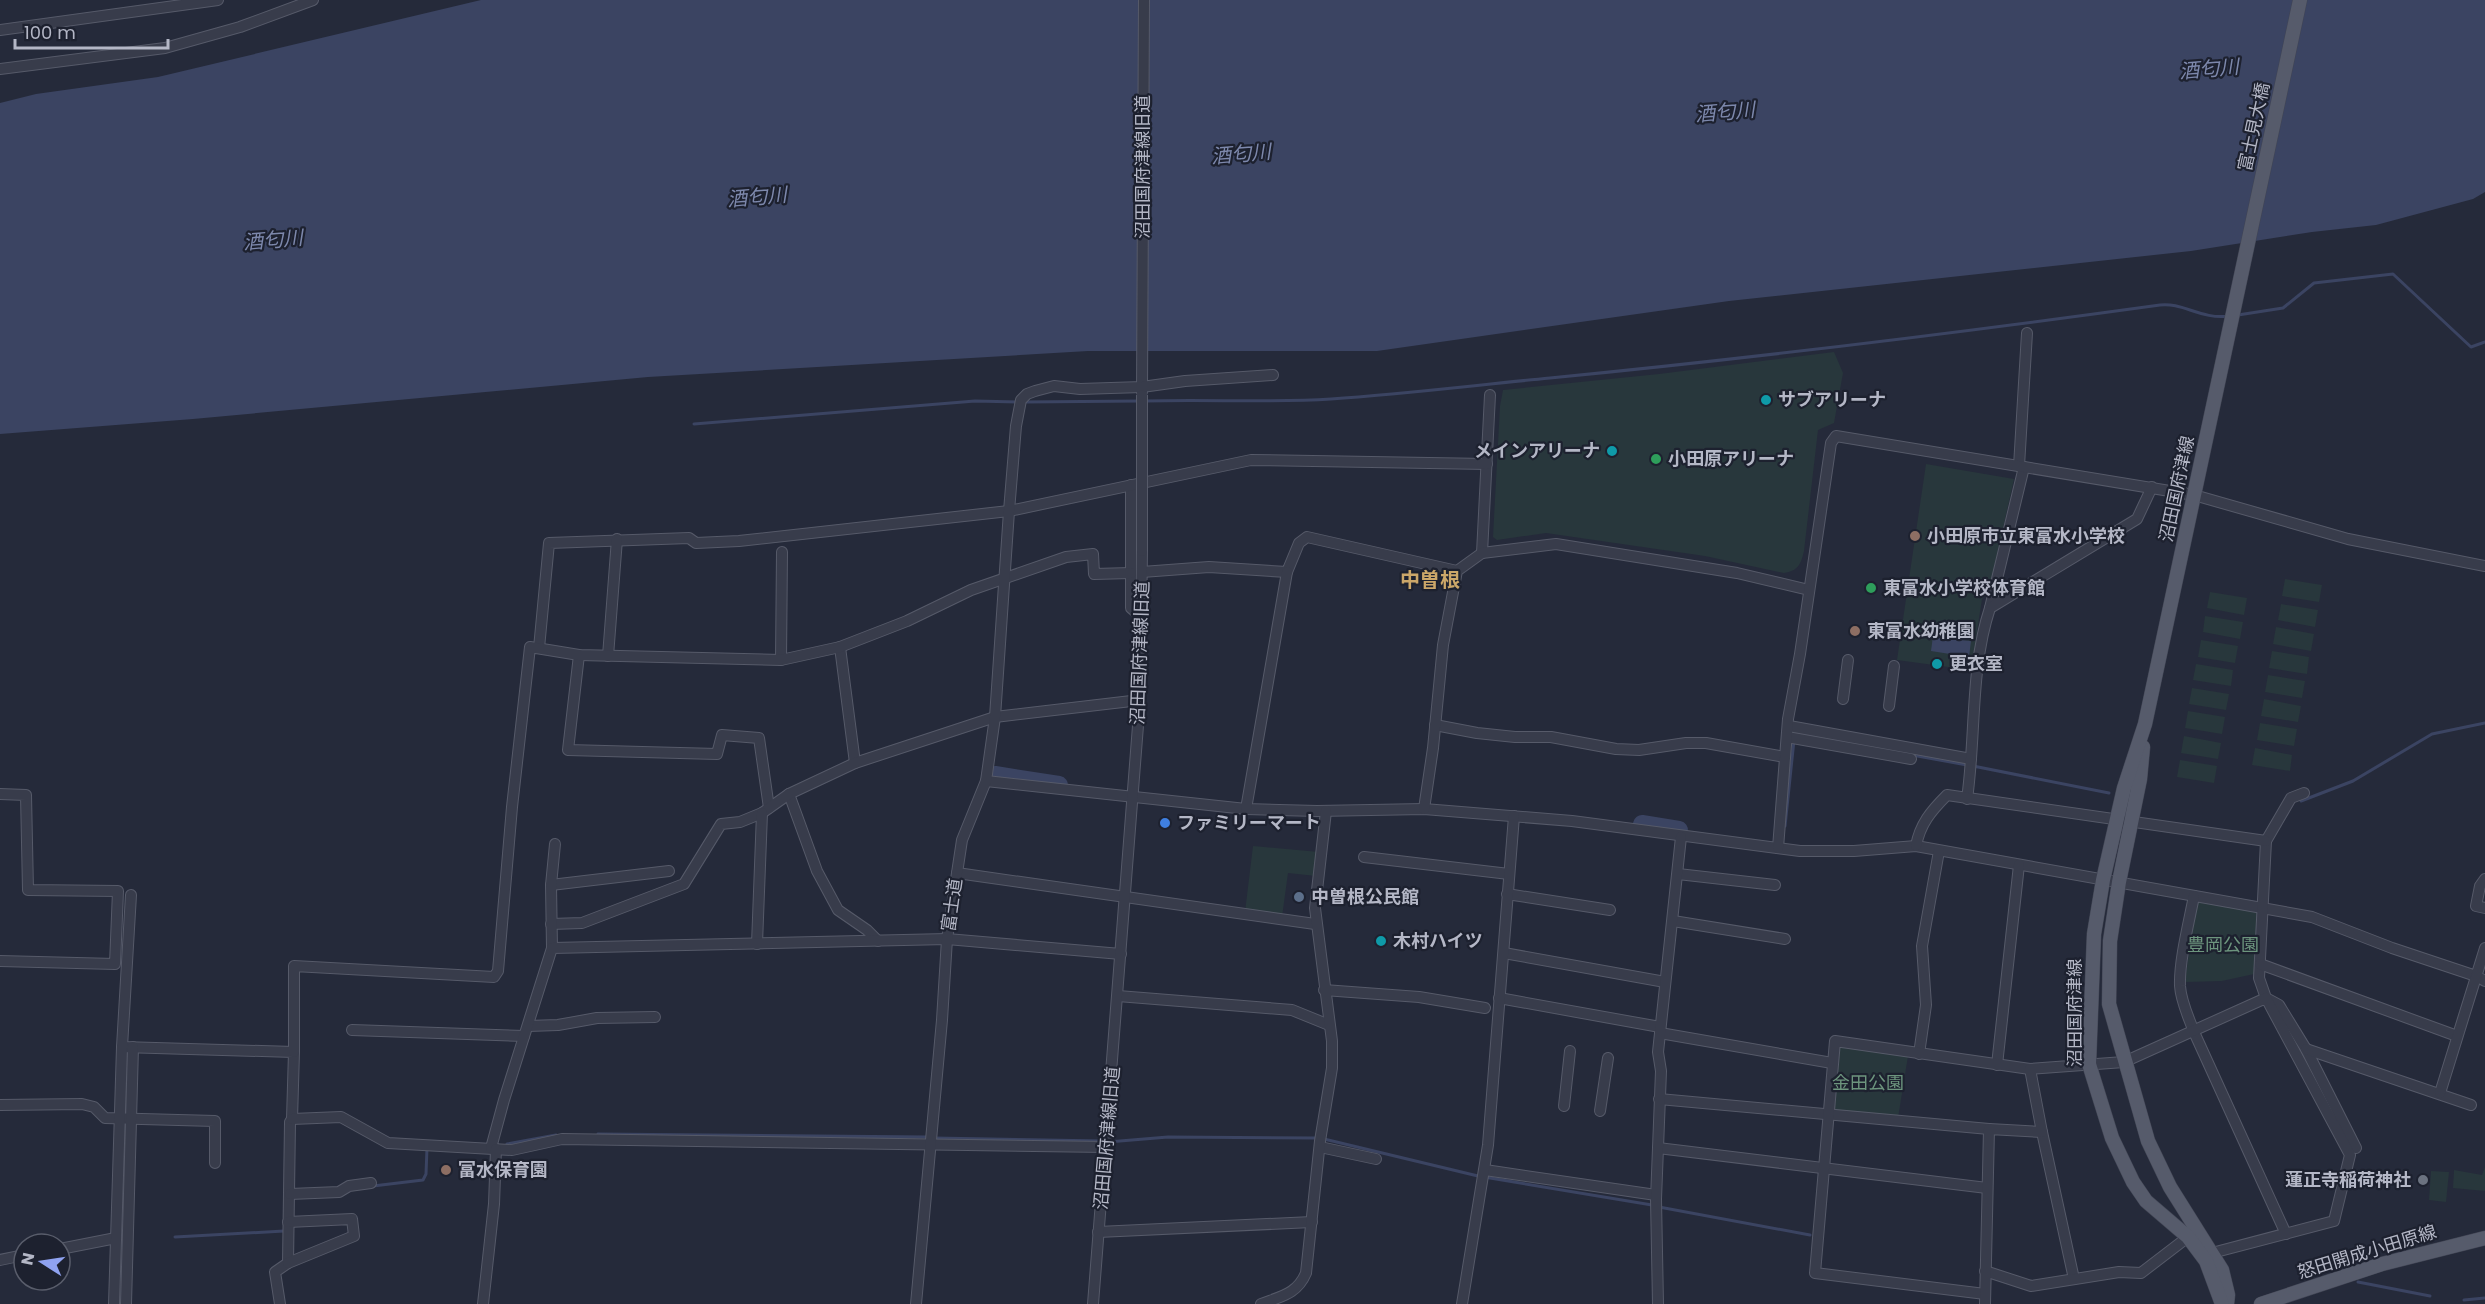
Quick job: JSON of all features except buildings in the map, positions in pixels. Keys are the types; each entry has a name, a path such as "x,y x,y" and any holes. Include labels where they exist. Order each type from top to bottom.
{"main road":[{"name":"富士見大橋","path":"2244,262 2300,0"},
{"name":"沼田国府津線","path":"2222,1304 2206,1261 2188,1237 2146,1201 2133,1182 2112,1138 2089,1064 2094,934 2103,880 2140,779 2145,724 2244,262"},
{"name":"沼田国府津線","path":"2145,724 2118,787 2123,822 2119,882 2110,941 2109,1004 2148,1141 2170,1187 2222,1270 2228,1295 2227,1304"},
{"name":"怒田開成小田原線","path":"2261,1304 2382,1264 2485,1238"}],"street":[{"path":"0,30 218,0"},
{"path":"0,69 165,48 240,27 313,0"},
{"name":"沼田国府津線旧道","path":"1093,1304 1140,700 1142,617 1137,572 1142,551 1144,0"},
{"path":"1967,799 1985,623 2022,467 2027,333"},
{"name":"富士道","path":"916,1304 947,939 962,840 986,781 995,717 1017,416 1022,400 1027,394 1054,386 1142,391 1185,381 1273,375"},
{"path":"1482,553 1490,395"},
{"path":"1778,848 1785,813 1785,757 1791,734 1831,443 1836,436 2194,495 2348,539 2485,566"},
{"path":"539,648 549,543 689,538 696,543 739,541 1009,511 1251,460 1487,464"},
{"path":"1131,485 1137,572"},
{"path":"1990,608 2137,519 2152,487"},
{"path":"1246,809 1287,572 1299,543 1307,537 1457,571"},
{"path":"608,656 617,539"},
{"path":"1424,809 1443,645 1457,571 1482,553 1556,544 1737,573 1809,590"},
{"path":"781,660 782,552"},
{"path":"288,1263 294,966 494,976 498,971 512,807 530,647 579,655 781,660 840,647 907,621 971,590 1066,557 1093,554 1094,574 1209,567 1287,572"},
{"path":"840,647 855,763"},
{"path":"579,655 568,750 717,754 722,735 759,738 765,810 757,944"},
{"path":"1843,699 1848,660"},
{"path":"1888,706 1894,666"},
{"path":"551,924 582,923 684,884 721,824 740,822 765,810 789,794 855,763 995,717 1140,700"},
{"path":"1435,725 1477,734 1551,737 1616,749 1639,750 1686,743 1706,743 1785,757"},
{"path":"1791,734 1911,759"},
{"path":"1791,734 1971,759"},
{"path":"986,781 1246,809 1326,811 1424,809 1514,816 1572,821 1778,848 1854,851 1916,846 2312,917 2392,948 2480,978"},
{"path":"2212,1253 2334,1221 2350,1155 2266,998 2259,978 2266,841 2291,798 2304,793"},
{"path":"0,794 26,795 28,890 118,891 115,964 0,961"},
{"path":"789,794 816,871 838,910 867,930 878,941"},
{"path":"1916,846 1918,833 1927,816 1947,795 2266,841"},
{"path":"1261,1304 1301,1286 1306,1273 1320,1141 1332,1068 1329,1025 1315,924 1326,811"},
{"path":"1462,1304 1485,1175 1514,816"},
{"path":"1658,1304 1656,1202 1660,1030 1681,837"},
{"path":"483,1304 494,1204 494,1148 526,1031 552,948 551,885 555,844"},
{"path":"1919,1054 1926,1005 1922,946 1939,850"},
{"path":"1364,857 1509,874"},
{"path":"1997,1065 2019,865"},
{"path":"551,885 669,871"},
{"path":"957,873 1315,924"},
{"path":"1678,874 1775,885"},
{"path":"2485,879 2480,886 2476,906 2485,908"},
{"path":"1507,894 1610,910"},
{"path":"126,1304 131,1119 128,1047 131,895"},
{"path":"2194,896 2180,987 2194,1032 2286,1234"},
{"path":"1673,921 1785,939"},
{"path":"552,948 947,939 1121,954"},
{"path":"2440,1094 2457,1036 2480,978 2485,948"},
{"path":"1504,952 1665,982"},
{"path":"2260,964 2457,1036"},
{"path":"1324,990 1419,997 1485,1008"},
{"path":"1118,996 1292,1010 1329,1025"},
{"path":"1499,998 1832,1063"},
{"path":"1989,1129 1985,1299 1815,1273 1835,1041 2030,1069 2124,1062 2266,998"},
{"path":"2266,998 2279,1005 2306,1049 2356,1148"},
{"path":"352,1030 526,1031 597,1018 655,1017"},
{"path":"128,1047 294,1053"},
{"path":"114,1304 119,1119 128,1047"},
{"path":"2306,1049 2471,1105"},
{"path":"1564,1106 1570,1052"},
{"path":"1600,1111 1608,1058"},
{"path":"2030,1069 2073,1279"},
{"path":"1659,1099 2042,1132"},
{"path":"0,1105 82,1104 94,1107 105,1118 215,1121 215,1163"},
{"path":"292,1119 341,1117 388,1143 512,1150 562,1139 1107,1141"},
{"path":"1320,1141 1376,1159"},
{"path":"1658,1148 1987,1188"},
{"path":"1485,1175 1656,1202"},
{"path":"290,1194 339,1192 350,1186 371,1183"},
{"path":"280,1304 275,1272 288,1263 354,1236 352,1219 288,1222"},
{"path":"1098,1232 1312,1222"},
{"path":"1985,1271 2031,1286 2119,1272 2141,1273 2188,1237"},
{"path":"72,1247 116,1238"}],"green space":[{"name":"小田原アリーナ","path":"1834,352 1843,373 1834,423 1818,430 1804,551 1800,563 1793,571 1784,573 1705,556 1546,533 1497,540 1493,537 1500,406 1503,390 1659,374"},
{"path":"1926,464 2014,479 1989,591 1982,599 1971,670 1897,660"},
{"path":"2285,579 2322,585 2319,602 2282,596"},
{"path":"2210,592 2247,598 2244,615 2207,608"},
{"path":"2281,604 2318,610 2315,627 2278,620"},
{"path":"2205,616 2243,622 2240,639 2203,632"},
{"path":"2276,627 2314,634 2311,651 2273,644"},
{"path":"2201,640 2238,646 2235,663 2198,657"},
{"path":"2272,651 2309,657 2307,674 2269,668"},
{"path":"2196,664 2233,670 2231,686 2193,680"},
{"path":"2268,675 2305,681 2302,698 2265,692"},
{"path":"2192,688 2229,694 2226,710 2189,704"},
{"path":"2264,699 2301,706 2298,722 2261,716"},
{"path":"2188,711 2225,717 2222,734 2185,728"},
{"path":"2260,723 2297,729 2294,746 2257,740"},
{"path":"2184,736 2221,743 2218,759 2181,753"},
{"path":"2255,748 2292,755 2290,771 2252,765"},
{"path":"2180,760 2217,766 2214,783 2177,777"},
{"path":"1253,846 1319,852 1316,876 1288,873 1282,917 1245,912"},
{"name":"豊岡公園","path":"2196,902 2257,912 2254,974 2222,981 2185,982"},
{"name":"金田公園","path":"1838,1045 1908,1056 1898,1118 1830,1111"},
{"path":"2485,1167 2485,1191 2453,1188 2454,1170 2482,1175"},
{"path":"2431,1171 2449,1172 2446,1202 2429,1200"}],"water":[{"name":"酒匂川","path":"481,0 2485,0 2485,192 2473,199 2376,225 2312,232 2191,251 1729,301 1377,351 1088,351 648,377 193,419 0,434 0,103 36,94 158,77"},
{"path":"1933,636 1971,641 1969,657 1931,651"}],"waterway":[{"path":"2238,315 2283,308 2314,283 2393,274 2471,347 2485,342"},
{"path":"1145,401 1308,400 1386,395 1779,353 2160,305 2176,306 2210,316 2229,316"},
{"path":"694,424 975,401 1019,402"},
{"path":"1025,402 1139,401"},
{"path":"2301,801 2353,781 2432,734 2485,723"},
{"path":"1800,733 1852,743"},
{"path":"1785,826 1794,740"},
{"path":"1912,755 1967,765"},
{"path":"1973,766 2109,793"},
{"path":"995,775 1059,785"},
{"path":"1642,824 1679,830"},
{"path":"598,1134 928,1137"},
{"path":"507,1144 556,1135"},
{"path":"1108,1142 1168,1137 1317,1138"},
{"path":"934,1138 1102,1141"},
{"path":"1324,1139 1478,1176 1652,1205"},
{"path":"373,1186 423,1180 426,1174 427,1148"},
{"path":"1659,1207 1810,1235"},
{"path":"175,1237 284,1231"},
{"path":"2358,1282 2430,1296"},
{"path":"2464,1300 2485,1298"}],"place":[{"name":"サブアリーナ","path":"1766,400"},
{"name":"メインアリーナ","path":"1612,451"},
{"name":"小田原アリーナ","path":"1656,459"},
{"name":"小田原市立東富水小学校","path":"1915,536"},
{"name":"東富水小学校体育館","path":"1871,588"},
{"name":"東富水幼稚園","path":"1855,631"},
{"name":"更衣室","path":"1937,664"},
{"name":"ファミリーマート","path":"1165,823"},
{"name":"中曽根公民館","path":"1299,897"},
{"name":"木村ハイツ","path":"1381,941"},
{"name":"富水保育園","path":"446,1170"},
{"name":"蓮正寺稲荷神社","path":"2423,1180"}],"district":[{"name":"中曽根","path":"1430,580"}]}
